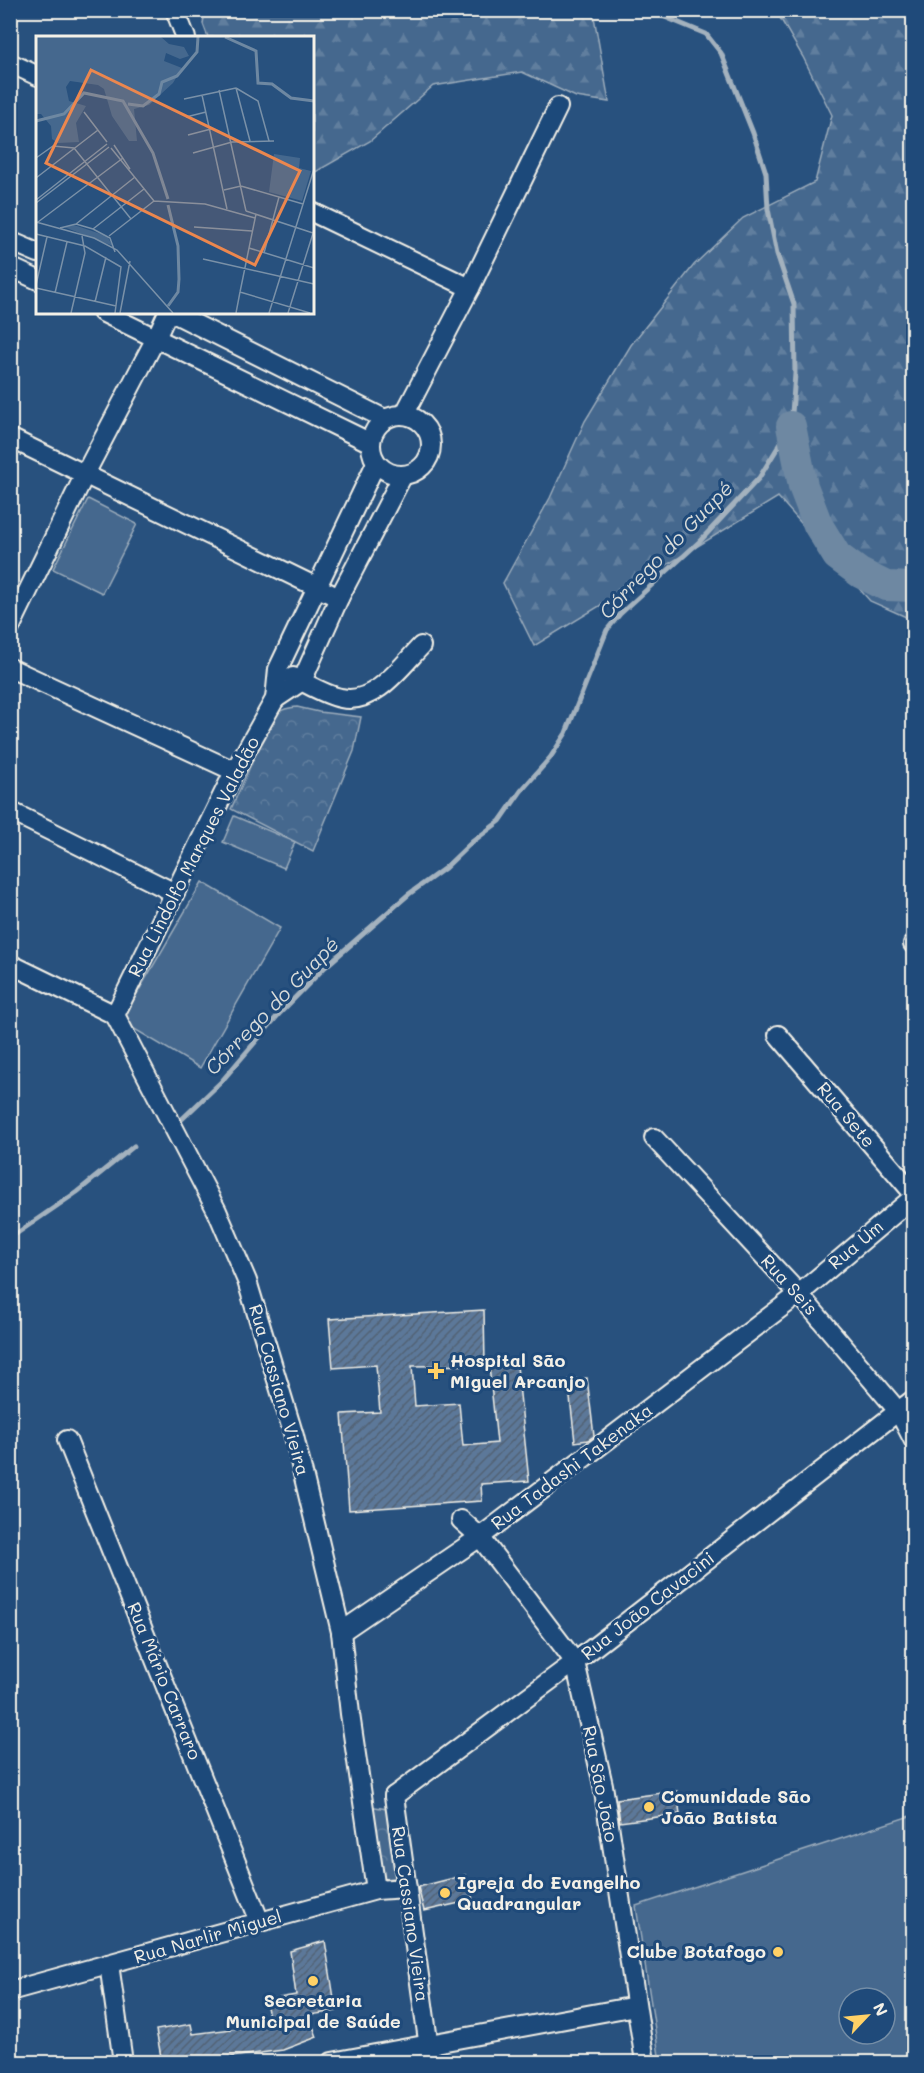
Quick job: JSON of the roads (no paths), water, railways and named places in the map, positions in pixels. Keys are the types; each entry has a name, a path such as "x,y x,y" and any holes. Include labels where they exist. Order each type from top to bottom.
{"street":[{"path":"176,10 185,36"},
{"path":"10,63 36,75"},
{"path":"404,415 470,288 558,107"},
{"path":"314,213 470,288"},
{"path":"10,241 36,252"},
{"path":"10,267 36,279"},
{"path":"106,314 371,443"},
{"path":"10,628 85,474 168,314"},
{"path":"173,314 385,419"},
{"path":"394,415 404,415 414,417 422,423 428,431 431,450 428,460 421,468 413,473 393,474 376,463 371,443 378,425 385,419 394,415"},
{"path":"10,438 339,598"},
{"name":"Rua Lindolfo Marques Valadão","path":"115,1016 173,892 234,771 275,699 278,669 376,463"},
{"path":"302,681 339,598 403,475"},
{"path":"278,669 342,699 358,699 388,682 421,646"},
{"path":"10,668 234,771"},
{"name":"Rua Lindolfo Marques Valadão","path":"275,699 302,681"},
{"path":"10,811 173,892"},
{"path":"10,964 115,1016"},
{"name":"Rua Cassiano Vieira","path":"115,1016 217,1211 247,1281 294,1436 341,1632 350,1714 376,1890"},
{"name":"Rua Sete","path":"778,1035 914,1196"},
{"name":"Rua Seis","path":"654,1138 799,1294 899,1412 914,1441"},
{"name":"Rua Um","path":"799,1294 914,1196"},
{"name":"Rua Tadashi Takenaka","path":"341,1632 480,1537 799,1294"},
{"name":"Rua João Cavacini","path":"394,1796 575,1662 914,1399"},
{"name":"Rua Mário Carraro","path":"67,1440 260,1922"},
{"name":"Rua São João","path":"461,1520 480,1537 575,1662 603,1785 645,2062"},
{"path":"363,1791 394,1796"},
{"name":"Rua Cassiano Vieira","path":"394,1796 430,2054"},
{"name":"Rua Narlir Miguel","path":"10,1991 376,1890 407,1888"},
{"path":"109,1964 123,2062"},
{"path":"332,2062 430,2054 636,2006"}],"waterway":[{"name":"Córrego do Guapé","path":"181,1120 221,1082 280,1013 325,967 409,894 445,868 472,842 500,821 521,791 550,758 566,733 607,630 620,614 699,542 759,478 791,426 795,374 794,304 777,254 768,209 766,173 753,133 721,53 706,34 648,10"},
{"path":"791,426 803,486 818,525 837,556 860,573 886,586 914,587"},
{"name":"Córrego do Guapé","path":"10,1238 77,1192 134,1146"}],"place":[{"name":"Hospital São Miguel Arcanjo","path":"436,1371"},
{"name":"Comunidade São João Batista","path":"649,1807"},
{"name":"Igreja do Evangelho Quadrangular","path":"445,1893"},
{"name":"Clube Botafogo","path":"778,1952"},
{"name":"Secretaria Municipal de Saúde","path":"313,1981"}]}
